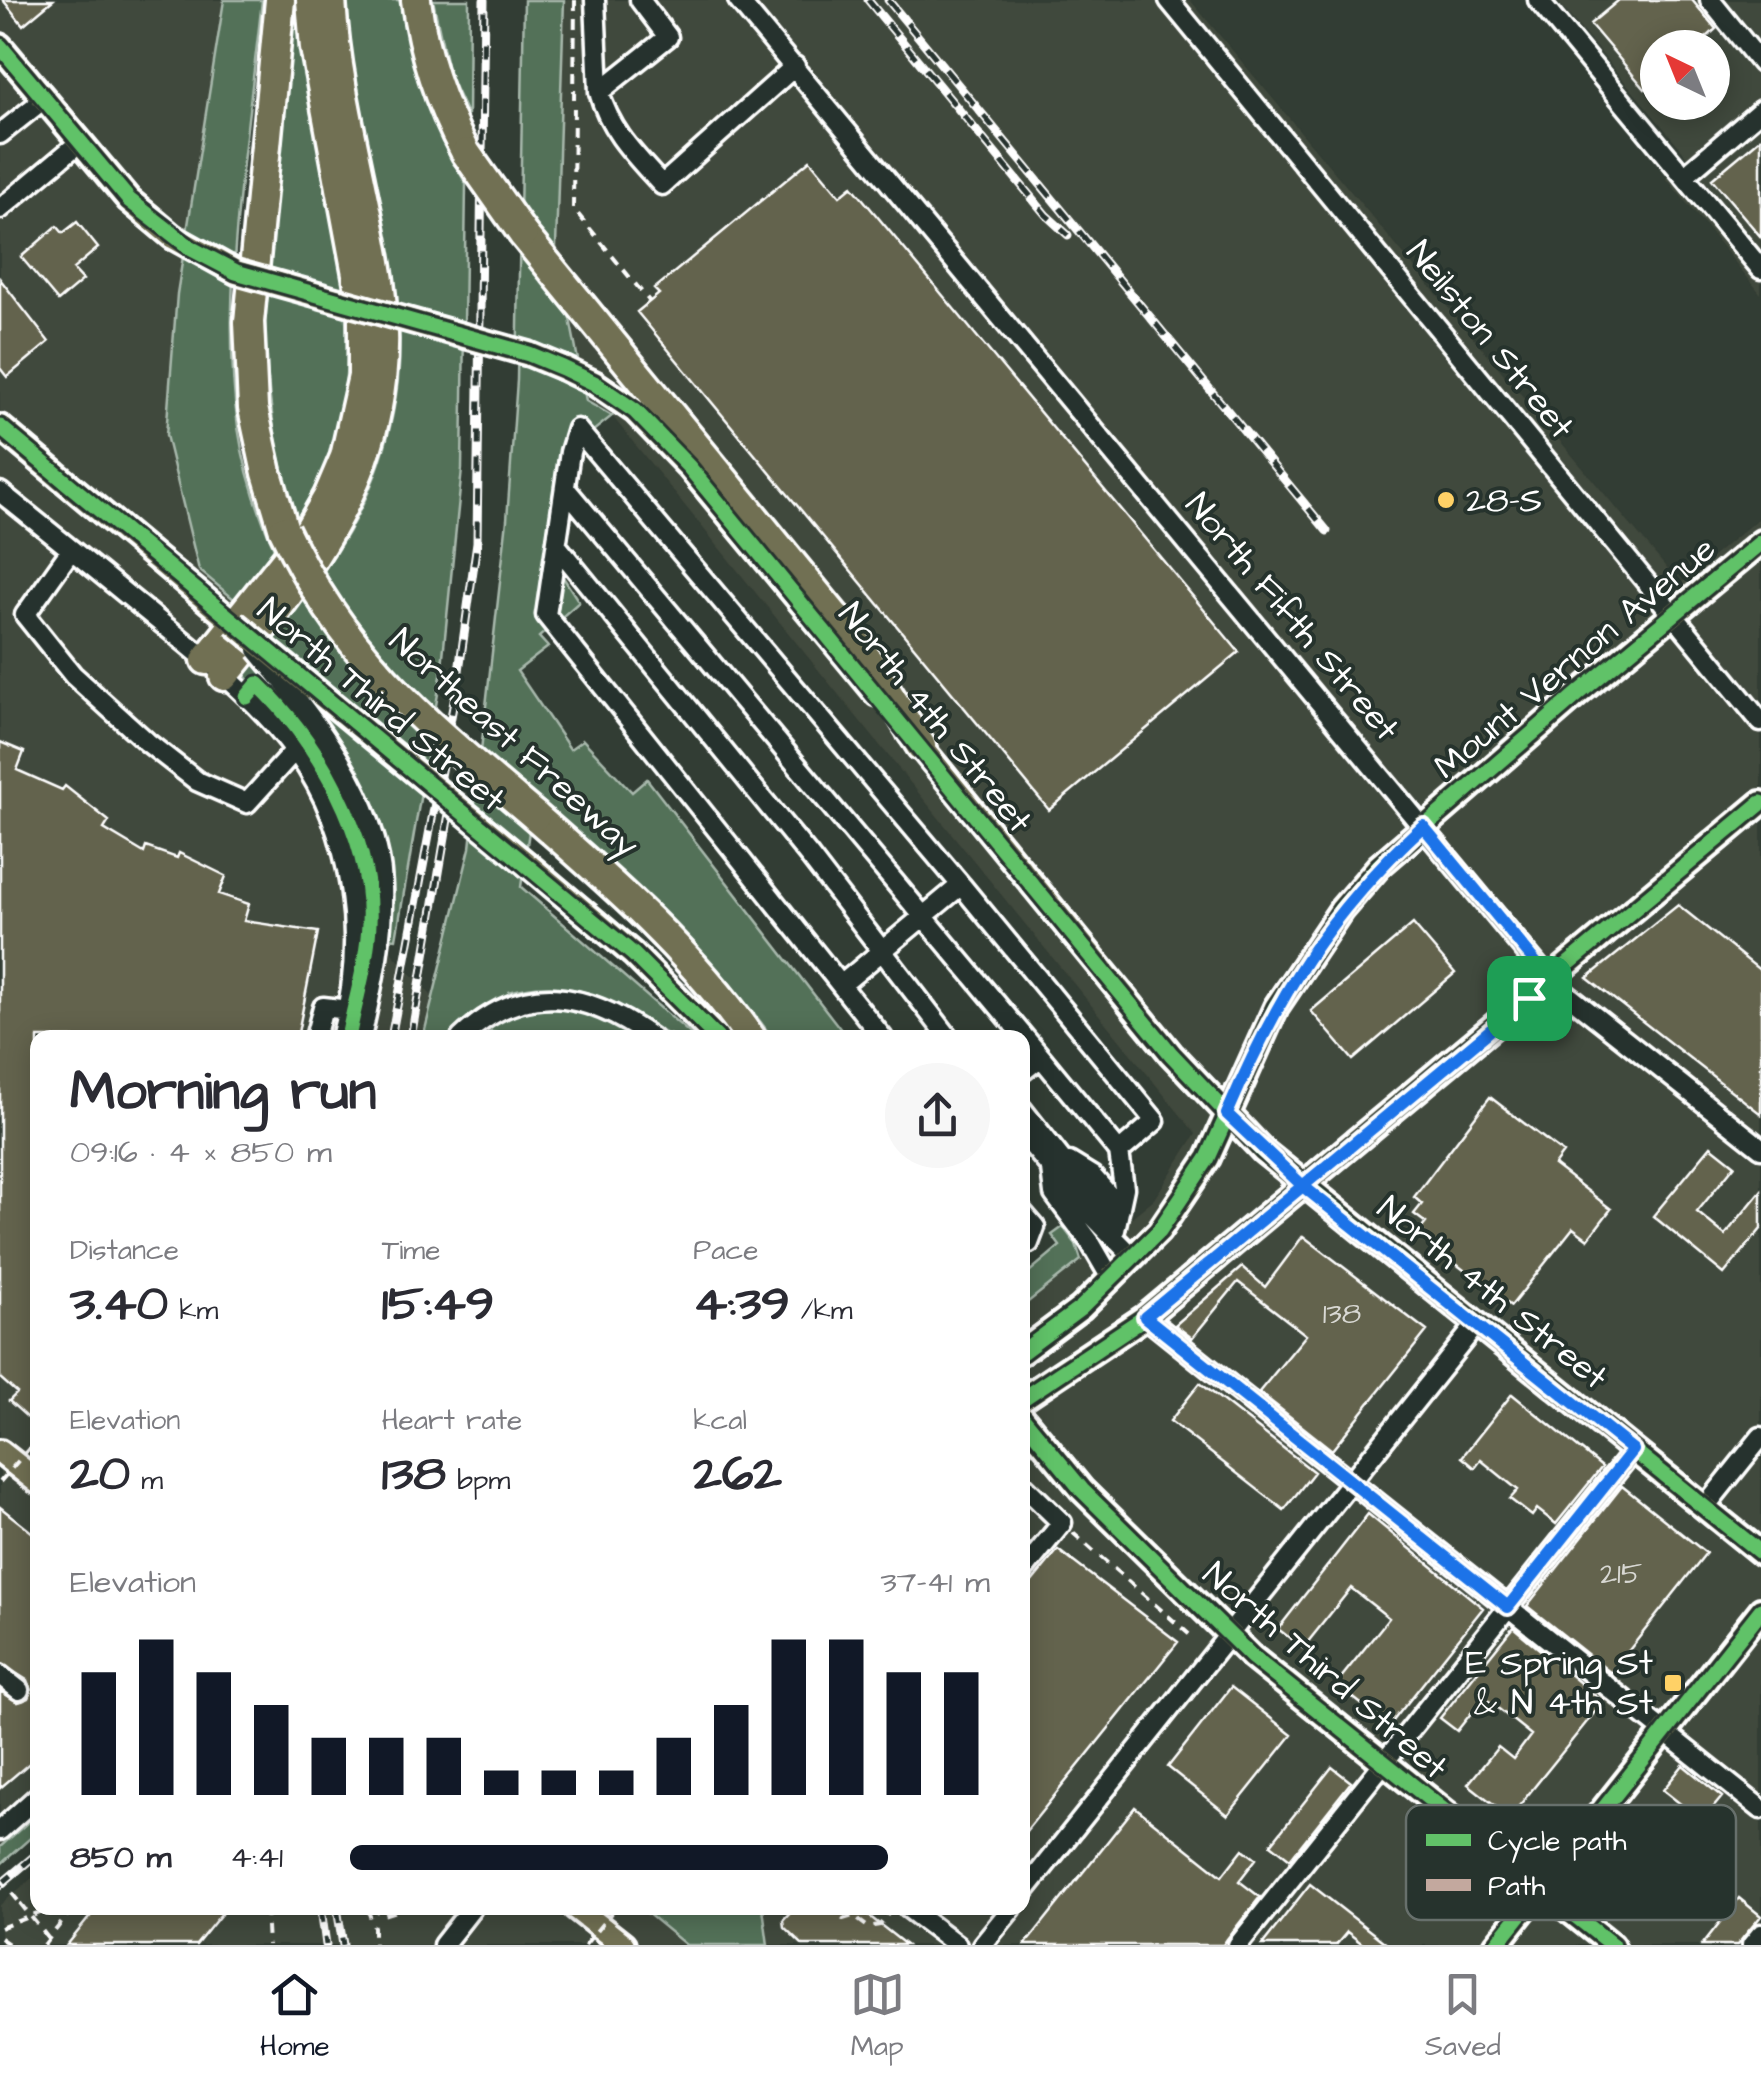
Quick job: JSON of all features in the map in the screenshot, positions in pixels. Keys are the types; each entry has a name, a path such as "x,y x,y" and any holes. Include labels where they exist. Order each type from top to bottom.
{"highway":[{"name":"Northeast Freeway","path":"280,0 249,322 254,408 284,530 304,573 362,656 435,731 652,920 744,1030"},
{"path":"215,668 308,532 328,496 345,457 363,376 363,306 317,64 312,0"},
{"path":"215,668 322,548 368,454 378,411 384,362 383,311 345,105 331,0"},
{"path":"416,0 428,66 444,112 466,153 523,234 856,642 920,746"}],"main road":[{"name":"North 4th Street","path":"0,46 130,200 173,237 236,272 529,354 594,383 635,410 689,467 1161,1042 1227,1114 1304,1187 1761,1553"},
{"name":"North Third Street","path":"0,427 528,865 632,954 709,1030"},
{"name":"Mount Vernon Avenue","path":"1030,1346 1112,1280 1180,1202 1208,1158 1276,1006 1341,910 1379,866 1761,542"},
{"path":"1030,1393 1145,1317 1761,803"},
{"path":"1082,1308 1073,1334 1084,1358"},
{"name":"North Third Street","path":"1030,1427 1082,1490 1229,1635 1297,1696 1435,1805"},
{"path":"0,1452 30,1476"},
{"path":"1607,1805 1761,1610"},
{"path":"585,1915 623,1945"},
{"path":"1496,1945 1516,1920"},
{"name":"North Third Street","path":"1581,1920 1612,1945"}],"street":[{"path":"595,0 596,69 607,118 662,185 794,66"},
{"path":"599,92 668,36 640,0"},
{"name":"North Fifth Street","path":"738,0 1550,980 1761,1148"},
{"name":"Neilston Street","path":"1169,0 1761,722"},
{"path":"1538,0 1761,268"},
{"path":"1710,0 1761,63"},
{"path":"0,134 44,99"},
{"path":"1684,176 1761,110"},
{"path":"0,209 80,142"},
{"path":"871,1030 841,985 546,615 577,429 1154,1121 1120,1161"},
{"path":"565,488 1018,1030"},
{"path":"0,492 215,668 295,750 326,807 347,870 355,938 349,1010 343,1030"},
{"path":"557,546 943,1030"},
{"path":"72,550 25,615 74,676 147,742 197,781 247,803 295,750"},
{"path":"234,623 309,718 365,811 382,881 382,919 362,1030"},
{"path":"841,985 961,885"},
{"path":"469,1030 478,1021 522,1000 554,997 604,1009 639,1030"},
{"path":"317,1030 323,1007 349,1010"},
{"path":"1030,1045 1120,1161 1124,1188 1117,1222"},
{"path":"1030,1066 1041,1058"},
{"path":"1030,1122 1080,1204 1117,1222"},
{"path":"1030,1140 1055,1163 1092,1176 1134,1258"},
{"path":"1055,1163 1054,1194 1090,1242 1112,1280"},
{"path":"1145,1317 1761,1809"},
{"path":"1030,1884 1476,1325"},
{"path":"1704,1508 1761,1437"},
{"path":"1238,1945 1633,1450"},
{"path":"1030,1492 1062,1522 1030,1562"},
{"path":"0,1674 19,1690"},
{"path":"0,1830 30,1803"},
{"path":"442,1945 466,1915"},
{"path":"918,1915 957,1945"},
{"path":"982,1945 1006,1915"},
{"path":"1752,1945 1761,1934"}],"path":[{"path":"574,0 573,208 650,302"},
{"path":"0,1482 30,1447"},
{"path":"1062,1522 1190,1635"},
{"path":"0,1880 49,1939"},
{"path":"0,1928 38,1915"},
{"path":"44,1945 68,1915"},
{"path":"266,1915 268,1945"},
{"path":"370,1915 374,1945"},
{"path":"585,1945 609,1915"},
{"path":"838,1915 843,1919 852,1916 868,1926 880,1925 888,1915"},
{"path":"0,1938 10,1945"}],"shaded area":[{"path":"0,0 224,0 177,294 166,435 199,570 235,600 244,675 259,676 288,707 319,750 346,799 358,828 367,868 377,937 459,1025 482,1030 30,1030 30,1821 0,1847"},
{"path":"564,0 1190,0 1680,584 1761,516 1761,1945 0,1945 0,1905 30,1880 30,1915 1030,1915 1030,1300 1154,1199 1196,1134 612,416 586,401 556,247"},
{"path":"1556,0 1761,0 1761,294 1666,178 1687,159 1657,120 1730,120 1730,30 1640,30 1640,100"}],"green space":[{"path":"224,0 262,0 238,214 233,375 244,458 275,551 235,600 199,570 166,435 177,294"},
{"path":"345,0 403,0 421,88 442,141 466,184 462,469 441,676 396,939 377,937 359,831 331,768 260,677 252,684 244,675 343,542 380,463 395,400 400,348 397,308 359,105"},
{"path":"433,0 469,0 468,116 449,75"},
{"path":"524,0 564,0 556,247 586,401 612,416 558,459 545,549 579,602 539,637 548,647 517,671 570,749 583,740 632,792 647,779 841,1030 766,1030 719,971 660,910 534,796 521,887 686,1030 661,1030 617,1004 587,993 541,987 509,992 514,1014 547,1008 577,1011 620,1030 482,1030 459,1025 458,1030 425,1030 470,848 507,520 517,380"},
{"path":"290,20 300,21 310,109 343,252 338,253 347,358 339,423 329,455 297,518 269,396 265,333 270,207"},
{"path":"1063,1227 1076,1244 1081,1260 1030,1300 1030,1271 1060,1246 1052,1235"},
{"path":"30,1820 30,1838 0,1865 0,1847"},
{"path":"650,1915 764,1915 768,1945 686,1945"}],"building":[{"path":"3,0 53,0 23,25"},
{"path":"1619,0 1692,0 1716,29 1640,30 1640,83 1590,24"},
{"path":"1761,138 1761,237 1712,179"},
{"path":"810,160 840,196 852,186 1239,652 1049,810 637,312 659,294 654,289"},
{"path":"77,222 98,248 73,269 83,280 58,301 21,257 57,226 63,233"},
{"path":"0,279 49,342 7,377 0,368"},
{"path":"0,742 24,752 17,770 62,790 65,786 109,821 104,829 144,853 146,847 177,858 179,853 226,876 219,894 249,904 244,921 318,932 299,1030 30,1030 30,1420 9,1401 17,1393 0,1378"},
{"path":"1678,905 1761,971 1761,1114 1587,978"},
{"path":"1413,924 1455,973 1353,1060 1311,1011"},
{"path":"1490,1097 1563,1153 1554,1165 1611,1209 1588,1239 1573,1228 1511,1306 1417,1234 1426,1223 1414,1214 1422,1204 1414,1197"},
{"path":"1711,1146 1735,1165 1697,1212 1725,1235 1761,1191 1761,1229 1724,1274 1653,1216"},
{"path":"1303,1236 1427,1331 1332,1450 1259,1392 1306,1335 1238,1282 1192,1338 1175,1325 1242,1267 1265,1287"},
{"path":"1200,1383 1314,1472 1284,1510 1170,1421"},
{"path":"1512,1394 1602,1467 1556,1524 1537,1509 1532,1516 1510,1499 1518,1490 1481,1460 1475,1468 1462,1457"},
{"path":"1622,1486 1706,1553 1611,1673 1527,1606"},
{"path":"0,1507 30,1531 30,1688 27,1680 0,1663"},
{"path":"1368,1514 1483,1608 1389,1726 1336,1684 1389,1618 1351,1588 1303,1648 1278,1629"},
{"path":"1058,1550 1178,1642 1030,1826 1030,1584"},
{"path":"1513,1627 1603,1702 1520,1805 1495,1805 1468,1784 1498,1747 1513,1759 1531,1735 1484,1697 1457,1731 1440,1718"},
{"path":"1231,1687 1292,1735 1228,1815 1168,1767"},
{"path":"0,1691 18,1702 30,1693 30,1763 0,1788"},
{"path":"1683,1765 1722,1797 1715,1805 1682,1805 1663,1790"},
{"path":"1332,1767 1351,1782 1290,1859 1271,1844"},
{"path":"1135,1807 1222,1876 1243,1849 1256,1859 1239,1881 1260,1897 1223,1945 1025,1945"},
{"path":"1310,1884 1388,1945 1364,1945 1347,1932 1336,1945 1262,1945"},
{"path":"1739,1898 1761,1916 1737,1945 1702,1945 1722,1920 1736,1920"},
{"path":"91,1915 220,1915 196,1945 67,1945"},
{"path":"788,1915 868,1915 906,1945 803,1945 784,1927"}],"railway":[{"path":"392,1030 457,685 477,542 484,0"},
{"path":"868,0 1046,215 1068,235"},
{"path":"888,0 1327,531"},
{"path":"412,1030 455,778"},
{"path":"0,1885 30,1860"},
{"path":"322,1915 326,1945"},
{"path":"338,1915 343,1945"}],"marked path":[{"path":"1240,1393 1351,1482"}],"cycle path":[{"path":"0,46 129,200 192,249 236,272 529,354 594,383 635,411 689,467 1171,1054 1263,1151 1761,1553"},
{"path":"0,427 633,954 709,1030"},
{"path":"1030,1346 1081,1308 1159,1231 1208,1158 1276,1007 1341,910 1379,866 1761,542"},
{"path":"247,697 258,684 301,734 338,793 362,858 369,923 350,1030"},
{"path":"1030,1394 1145,1317 1761,803"},
{"path":"1030,1427 1082,1490 1252,1657 1437,1805"},
{"path":"1607,1805 1761,1610"},
{"path":"1496,1945 1516,1920"},
{"path":"1581,1920 1612,1945"}],"place":[{"name":"28-S","path":"1446,500"},
{"name":"E Spring St & N 4th St","path":"1673,1683"}],"route":[{"path":"1529,998 1304,1187 1145,1317 1508,1607 1633,1450 1304,1187 1227,1114 1276,1006 1308,957 1379,866 1423,826 1550,980 1529,998"}]}
